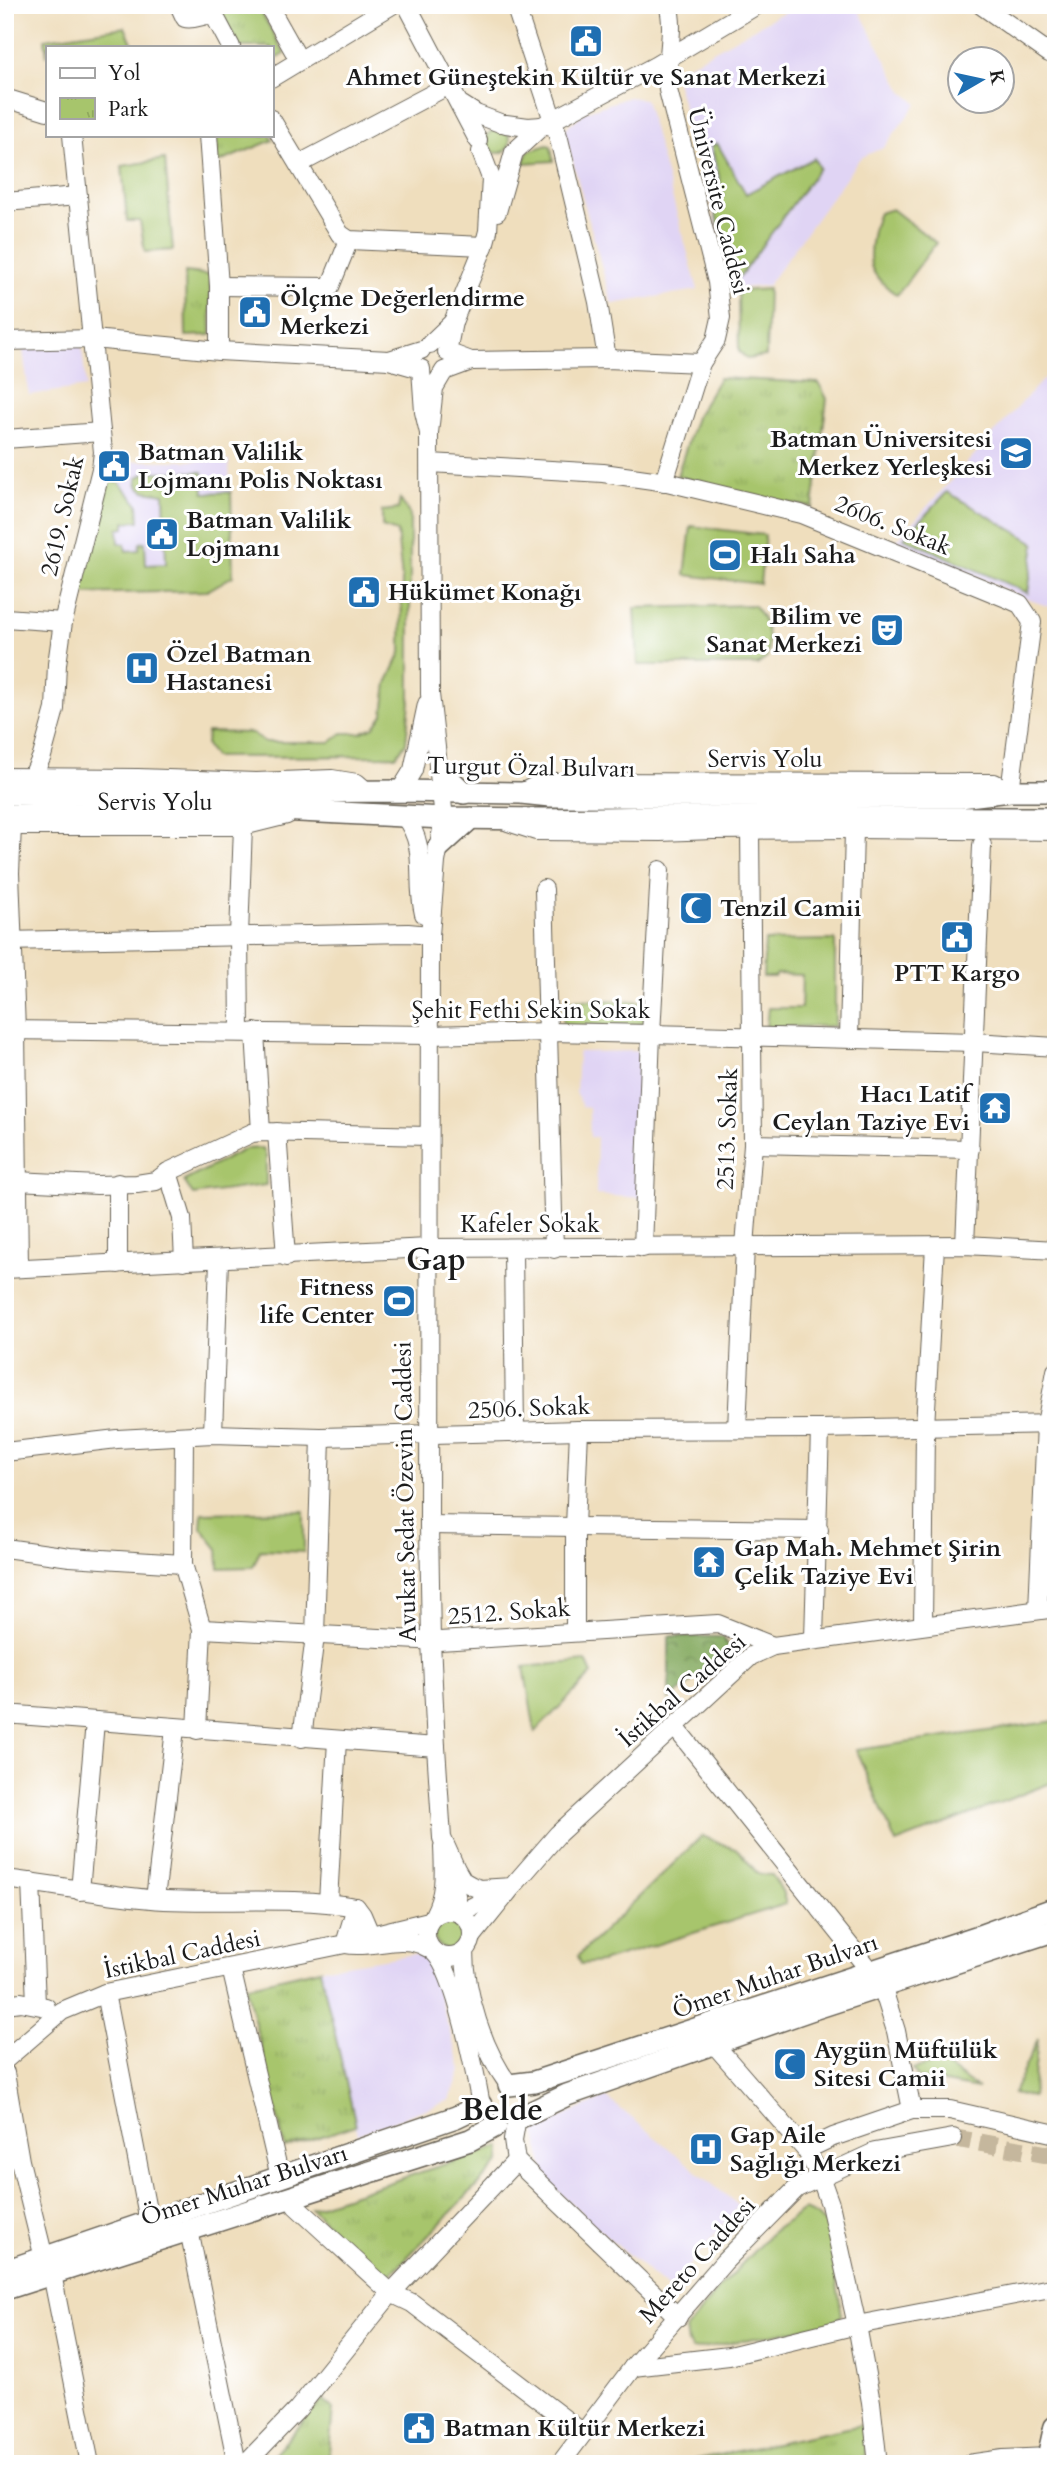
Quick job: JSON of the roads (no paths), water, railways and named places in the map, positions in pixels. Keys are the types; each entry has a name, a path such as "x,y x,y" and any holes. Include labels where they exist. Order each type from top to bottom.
{"highway":[{"path":"1049,2460 1056,2428"}],"main road":[{"path":"440,770 464,793"},
{"name":"Turgut Özal Bulvarı","path":"7,822 214,803 400,791 550,796 960,797 1010,791 1056,791"},
{"name":"Turgut Özal Bulvarı","path":"5,794 214,803 303,811 444,818 1056,818"},
{"path":"438,848 471,818"},
{"name":"Ömer Muhar Bulvarı","path":"5,2271 48,2266 189,2230 470,2140 567,2095 714,2044 979,1936 1056,1908"},
{"name":"Ömer Muhar Bulvarı","path":"509,2085 534,2082 876,1979 1056,1930"},
{"path":"502,2084 509,2085 520,2092 524,2105 511,2122 485,2118 481,2105 485,2093 502,2084"},
{"name":"Ömer Muhar Bulvarı","path":"5,2289 48,2266 149,2221 456,2117 481,2105"}],"street":[{"path":"179,5 185,18 189,20 205,14 214,15 230,46"},
{"path":"268,5 299,60"},
{"path":"273,77 392,5"},
{"path":"407,5 461,104 491,178 486,238"},
{"path":"515,5 598,302 607,359"},
{"name":"Üniversite Caddesi","path":"664,482 701,363 716,340 721,318 720,300 671,108 666,74 672,26 668,5"},
{"path":"430,935 438,848 444,818 430,694 429,433 434,388 449,362 447,352 453,322 495,218 514,152 517,139 511,128 503,123 488,125 480,134 479,146 491,160 504,161 514,152 547,123 667,59 758,5"},
{"path":"981,5 1049,53 1056,55"},
{"path":"299,164 450,85"},
{"path":"5,98 46,111"},
{"path":"461,104 476,114 503,123 528,127 547,123"},
{"path":"273,122 340,234 349,240 486,238"},
{"name":"2619. Sokak","path":"32,778 43,756 55,709 62,622 103,452 72,136"},
{"path":"208,136 219,286 219,352"},
{"path":"5,202 78,196"},
{"path":"219,286 330,288 349,240"},
{"path":"429,433 418,359 425,347 453,322"},
{"path":"5,341 93,338 219,352 389,360 435,375 471,361 607,359 701,363"},
{"path":"389,360 425,347 440,345 447,352 471,361"},
{"path":"5,439 101,432"},
{"name":"2606. Sokak","path":"430,463 603,473 664,482 801,514 1020,604 1032,622 1010,791"},
{"path":"5,618 62,622"},
{"path":"400,791 414,769 430,694"},
{"name":"Servis Yolu","path":"5,778 32,778 214,803 243,826 303,811"},
{"path":"404,816 412,826 419,845 423,909 430,935"},
{"path":"502,819 536,831 1056,831"},
{"path":"7,822 10,873 11,1160 17,1181 12,1269"},
{"path":"243,826 239,936 248,1032 269,1132 286,1257"},
{"path":"849,1038 854,829"},
{"name":"2513. Sokak","path":"737,1429 745,1246 753,1144 750,830"},
{"path":"965,1245 982,845"},
{"path":"643,1248 650,1034 660,870"},
{"path":"544,889 554,1249"},
{"path":"9,941 408,933 430,935"},
{"name":"Avukat Sedat Özevin Caddesi","path":"430,935 429,1525 431,1641 444,1882 442,1901 431,1918"},
{"name":"Şehit Fethi Sekin Sokak","path":"11,1030 429,1035 550,1032 849,1038 1056,1047"},
{"path":"17,1181 97,1185 156,1181 168,1172 252,1133 428,1136"},
{"path":"753,1144 970,1149"},
{"path":"168,1172 181,1219 184,1261"},
{"path":"118,1183 118,1264"},
{"name":"Kafeler Sokak","path":"12,1269 428,1248 965,1245 1056,1250"},
{"path":"923,1625 925,1427 935,1246"},
{"path":"513,1249 516,1433"},
{"path":"213,1434 219,1259"},
{"path":"1047,1609 1051,1424 1056,1371"},
{"name":"2506. Sokak","path":"5,1452 117,1440 213,1434 321,1437 579,1430 1051,1424"},
{"path":"814,1639 820,1429"},
{"path":"575,1632 579,1430"},
{"path":"184,1436 183,1564 202,1629 197,1730"},
{"path":"302,1738 315,1636 321,1437"},
{"path":"429,1525 819,1530"},
{"path":"5,1548 70,1557 183,1564"},
{"name":"İstikbal Caddesi","path":"468,1944 512,1886 558,1834 751,1656 773,1646 814,1639 1047,1609"},
{"name":"2512. Sokak","path":"202,1629 431,1641 718,1624 773,1646"},
{"path":"5,1714 436,1747"},
{"path":"80,1891 95,1722"},
{"path":"675,1727 876,1979 896,2031 912,2110"},
{"path":"155,1899 174,1728"},
{"path":"328,1902 337,1740"},
{"path":"442,1838 463,1881 480,1889 512,1886"},
{"name":"Avukat Sedat Özevin Caddesi","path":"442,1838 460,1913"},
{"path":"5,1879 155,1899 328,1902 356,1907 371,1936"},
{"path":"31,1882 36,2004"},
{"path":"460,1913 512,1886"},
{"path":"345,1944 356,1907"},
{"path":"345,1944 431,1918 447,1910 460,1913 470,1923 467,1984 491,2057 509,2085"},
{"path":"431,1918 425,1934 449,1978 461,2017 481,2105"},
{"path":"345,1944 356,1946 403,1941 419,1944 447,1957 460,1955 468,1944"},
{"name":"İstikbal Caddesi","path":"5,2060 62,2011 105,1993 345,1944"},
{"path":"230,1968 280,2177"},
{"path":"105,1993 149,2221"},
{"path":"5,2004 36,2004 62,2011"},
{"path":"714,2044 806,2150 818,2172 830,2204 857,2325 871,2402 878,2464"},
{"path":"5,2073 20,2161 48,2266 90,2464"},
{"path":"806,2150 833,2137 912,2110 950,2110 1056,2134"},
{"path":"511,2122 516,2161 678,2317"},
{"path":"818,2172 883,2139 904,2134 953,2133"},
{"path":"245,2464 297,2410 391,2293 516,2161"},
{"name":"Mereto Caddesi","path":"560,2464 633,2367 724,2262 797,2188 818,2172"},
{"path":"291,2198 296,2206 391,2293 412,2303 583,2433"},
{"path":"189,2230 237,2464"},
{"path":"633,2367 729,2356 857,2325 1056,2287"},
{"path":"968,2464 1049,2460"}],"tunnel":[{"path":"953,2138 1056,2156"}],"place":[{"name":"Ahmet Güneştekin Kültür ve Sanat Merkezi","path":"586,41"},
{"name":"Ölçme Değerlendirme Merkezi","path":"255,312"},
{"name":"Batman Üniversitesi Merkez Yerleşkesi","path":"1016,453"},
{"name":"Batman Valilik Lojmanı Polis Noktası","path":"114,466"},
{"name":"Batman Valilik Lojmanı","path":"162,534"},
{"name":"Halı Saha","path":"725,555"},
{"name":"Hükümet Konağı","path":"364,592"},
{"name":"Bilim ve Sanat Merkezi","path":"887,630"},
{"name":"Özel Batman Hastanesi","path":"142,668"},
{"name":"Tenzil Camii","path":"696,908"},
{"name":"PTT Kargo","path":"957,937"},
{"name":"Hacı Latif Ceylan Taziye Evi","path":"995,1108"},
{"name":"Fitness life Center","path":"399,1301"},
{"name":"Gap Mah. Mehmet Şirin Çelik Taziye Evi","path":"709,1562"},
{"name":"Aygün Müftülük Sitesi Camii","path":"790,2064"},
{"name":"Gap Aile Sağlığı Merkezi","path":"706,2149"},
{"name":"Batman Kültür Merkezi","path":"419,2428"}],"district":[{"name":"Gap","path":"436,1259"},
{"name":"Belde","path":"502,2109"}]}
